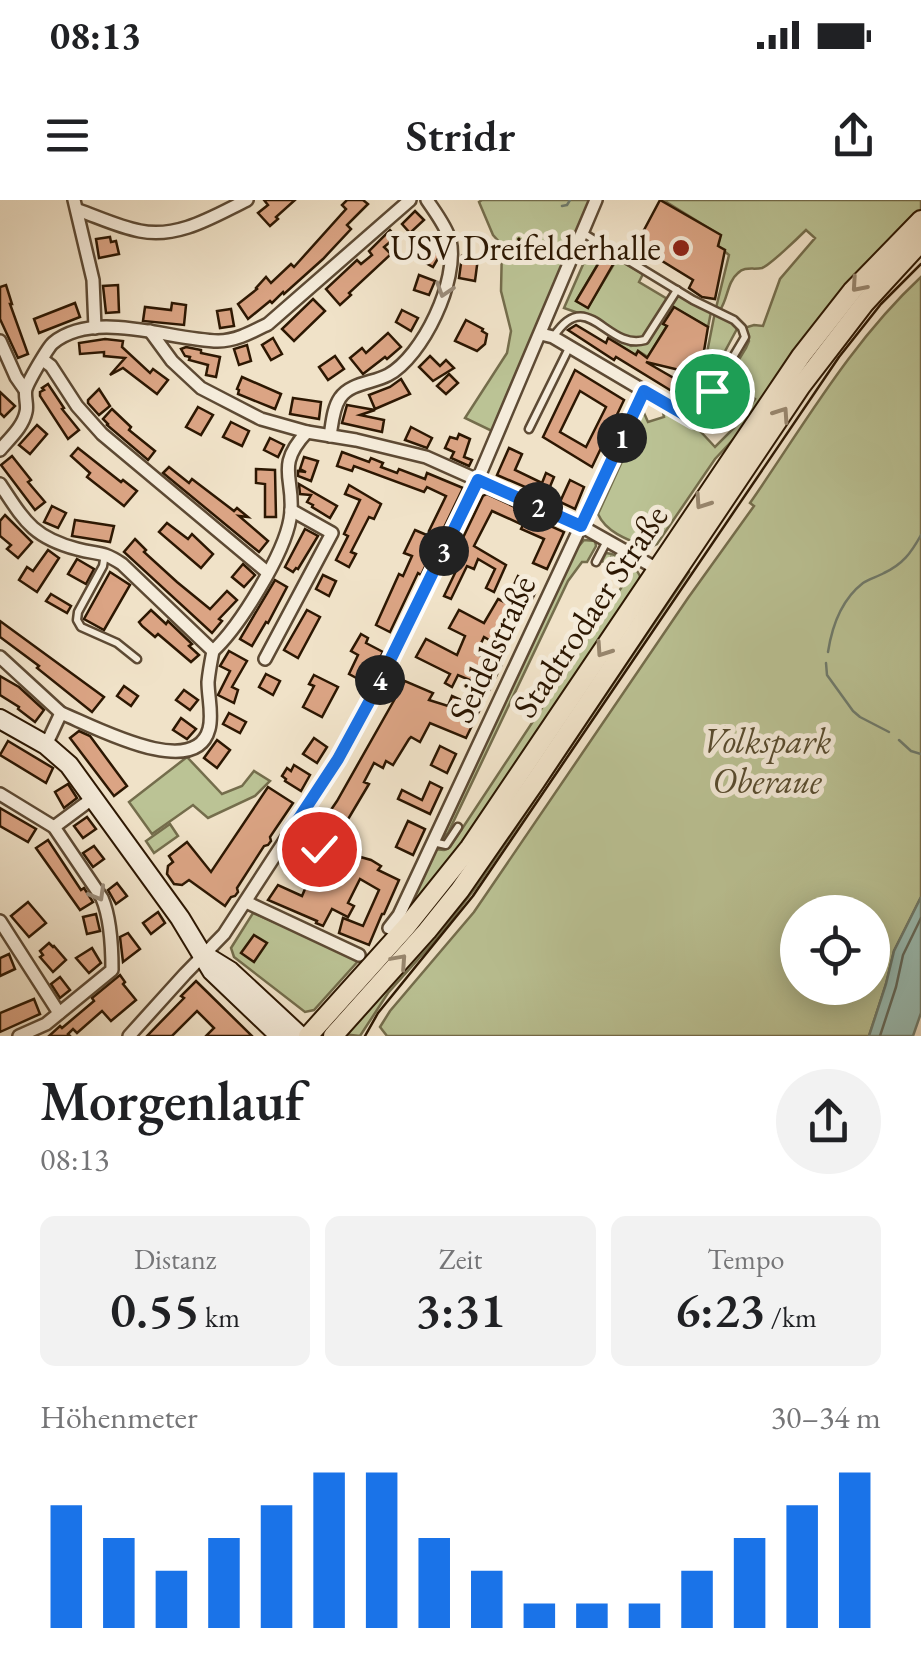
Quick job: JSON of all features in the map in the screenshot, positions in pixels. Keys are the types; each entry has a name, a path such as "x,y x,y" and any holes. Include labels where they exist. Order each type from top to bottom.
{"main road":[{"name":"Stadtrodaer Straße","path":"333,1036 427,931 505,826 801,356 852,291 921,220"},
{"name":"Stadtrodaer Straße","path":"304,1036 406,926 470,846 830,347 921,242"}],"street":[{"path":"76,205 127,228 159,232 206,221 247,200"},
{"path":"0,450 21,424 26,411 26,390 49,346 72,332 95,328 221,341 247,335 268,324 410,200"},
{"path":"330,436 338,400 346,392 389,374 412,354 428,331 442,299 451,266 449,236 427,200"},
{"path":"130,1036 224,934 338,759 375,691 547,336 596,200"},
{"path":"76,205 93,280 95,328"},
{"path":"150,331 201,388 262,419 426,457 581,526 664,573"},
{"path":"547,336 694,420"},
{"path":"0,341 26,390"},
{"path":"43,360 102,434 267,572"},
{"name":"Seidelstraße","path":"389,928 399,916 644,391"},
{"path":"0,657 61,713 156,750 184,753 200,744 209,730 208,682 213,651 238,623 282,548 291,510 287,472 290,454 307,432"},
{"path":"0,484 17,510 44,538 84,552 105,553 122,564 213,651"},
{"path":"264,658 332,533 291,510"},
{"path":"46,745 61,713"},
{"path":"0,719 46,745 69,765 218,978 280,1036"},
{"path":"0,794 54,827 102,898 107,909 112,961 112,970 46,1024 19,1036"},
{"path":"54,827 93,798"},
{"path":"246,902 359,955"},
{"path":"0,921 59,1013"},
{"path":"204,954 230,971 304,1036"}],"lane":[{"path":"583,233 742,328 746,337 694,420"},
{"path":"547,336 564,320 576,316 592,320 626,341 645,340 677,290"},
{"path":"529,428 569,347"},
{"path":"596,562 608,540"},
{"path":"105,553 104,566 77,620 137,659"},
{"path":"432,842 446,845 458,827"},
{"path":"290,832 338,858"}],"green space":[{"path":"592,200 492,431 465,418 507,353 511,331 501,291 502,245 493,235 479,202"},
{"path":"663,200 921,200 921,211 889,242 743,429 715,459 657,544 649,548 613,531 598,514 629,446 624,443 634,424 644,413 648,422 664,417 662,408 670,410 691,423 715,447 738,424 755,399 740,387 713,424 702,420 746,348 749,341 744,328 763,326 780,279 815,238 806,230 766,266 741,271 734,277 720,310 716,308 729,255 718,246 720,235"},
{"path":"592,244 605,252 576,301 588,307 617,259 643,274 639,282 669,300 644,338 627,339 595,319 564,308"},
{"name":"Volkspark Oberaue","path":"921,277 921,897 890,968 890,895 780,895 780,1005 879,1005 869,1036 387,1036 380,1027 390,1011 474,912 754,506 750,503 830,385 872,329"},
{"path":"682,295 711,312 708,327 673,307 663,323 667,326 648,357 638,351 635,355 609,338 610,335 631,346 647,343 677,297"},
{"path":"715,312 738,327 715,370 719,377 703,373"},
{"path":"584,540 595,541 596,546 568,581 448,833 439,842 575,545 578,547"},
{"path":"606,553 630,564 640,576 639,582 469,834 400,920 433,849 450,847 627,579 630,569 611,557 606,564 602,561"},
{"path":"684,568 689,572 476,887 388,993 360,1036 342,1034 442,923"},
{"path":"187,757 222,794 242,786 254,771 270,781 255,796 208,818 193,805 152,834 129,802"},
{"path":"170,824 178,836 154,853 146,841"},
{"path":"253,913 360,959 314,1010 305,1012 234,957 231,948"}],"water":[{"path":"921,897 921,1013 913,1036 869,1036 879,1005 890,1005 894,951"}],"building":[{"path":"264,200 295,200 270,226 258,213 268,205"},
{"path":"347,200 368,204 347,225 351,229 284,294 248,319 238,304 266,277 271,283 291,264 294,267 346,209 342,205"},
{"name":"USV Dreifelderhalle","path":"660,200 721,235 718,246 725,250 715,299 702,297 689,288 693,280 636,245"},
{"path":"415,211 424,220 410,233 402,224"},
{"path":"390,230 396,237 384,247 391,254 340,305 326,289 357,260 361,264 372,255 369,251"},
{"path":"110,237 111,242 116,241 119,254 99,258 96,239"},
{"path":"424,246 440,255 433,267 417,258"},
{"path":"604,254 615,261 588,308 576,301"},
{"path":"462,256 478,258 475,281 459,278"},
{"path":"419,275 435,281 429,295 414,290"},
{"path":"6,285 28,354 18,358 0,319 0,287"},
{"path":"118,285 119,312 106,313 103,286"},
{"path":"313,299 325,311 294,341 282,329"},
{"path":"75,303 80,317 39,333 34,319"},
{"path":"172,303 186,305 184,325 143,321 145,307 171,310"},
{"path":"674,307 708,327 700,375 646,362 703,395 694,409 683,398 568,330 576,325 606,343 608,338 647,358"},
{"path":"231,309 234,326 220,328 217,311"},
{"path":"402,310 418,318 411,331 396,322"},
{"path":"466,320 487,334 485,344 477,351 455,341"},
{"path":"388,333 401,347 363,374 350,358 362,348 366,353"},
{"path":"273,338 282,354 271,360 262,345"},
{"path":"123,341 122,347 150,373 153,369 168,380 157,394 123,368 110,375 125,358 104,356 104,352 80,354 79,343"},
{"path":"247,345 251,361 239,365 234,349"},
{"path":"181,349 220,357 216,377 206,375 208,365 185,356"},
{"path":"335,356 344,369 328,380 319,367"},
{"path":"430,356 440,366 446,360 454,368 433,381 419,367"},
{"path":"575,370 624,400 592,467 543,437","holes":["580,391 606,407 586,447 560,432"]},
{"path":"449,374 458,383 446,394 437,386"},
{"path":"242,377 281,394 275,409 238,394"},
{"path":"401,379 410,394 375,409 369,395"},
{"path":"48,384 79,430 68,439 40,396"},
{"path":"99,389 110,406 99,415 88,400"},
{"path":"0,392 15,406 4,417 0,413"},
{"path":"735,394 748,404 736,421 722,411"},
{"path":"293,398 321,402 319,419 290,414"},
{"path":"347,405 375,410 360,415 384,420 382,432 342,423"},
{"path":"198,407 213,415 201,435 186,427"},
{"path":"112,409 131,427 129,430 155,451 148,460 107,425 103,419"},
{"path":"231,422 249,431 242,446 223,437"},
{"path":"37,425 47,434 30,454 19,445"},
{"path":"411,427 432,438 427,448 405,440"},
{"path":"459,434 470,439 464,457 472,460 469,466 451,458 454,452 445,448 450,437 457,439"},
{"path":"270,438 284,445 278,457 264,450"},
{"path":"78,448 137,491 124,506 87,477 90,473 71,456"},
{"path":"509,448 522,454 515,470 542,483 546,473 554,477 546,496 497,475"},
{"path":"342,452 369,462 371,458 397,473 399,469 425,479 427,473 463,488 440,536 429,531 446,496 427,487 424,492 354,466 352,471 337,466"},
{"path":"12,456 45,502 35,510 1,465"},
{"path":"304,457 318,461 311,481 298,476 298,471 306,472 300,469"},
{"path":"169,467 248,517 239,516 268,541 259,552 163,473"},
{"path":"256,469 275,470 276,517 265,517 265,484 256,483"},
{"path":"570,480 584,487 575,509 560,502"},
{"path":"299,484 337,506 330,518 307,502 311,495 300,494"},
{"path":"349,485 381,504 374,519 369,517 351,552 356,554 349,567 336,560 360,500 345,494"},
{"path":"487,494 564,532 547,569 533,563 544,539 492,511 474,546 506,565 494,592 486,588 495,569 478,559 474,569 467,566 451,599 444,596 467,548 460,544"},
{"path":"52,506 66,513 58,528 44,522"},
{"path":"5,515 32,542 18,558 0,536 0,521"},
{"path":"75,520 114,526 110,542 72,536"},
{"path":"167,523 188,539 192,534 213,554 201,568 159,532"},
{"path":"305,529 318,536 293,572 285,567"},
{"path":"415,530 429,536 425,547 433,550 390,632 376,625 399,574 403,576 412,556 404,553"},
{"path":"135,539 144,552 210,609 227,591 237,600 212,633 124,552"},
{"path":"48,550 59,558 37,592 19,580 27,567 33,571"},
{"path":"77,559 94,569 86,584 68,574"},
{"path":"243,564 255,575 244,587 232,577"},
{"path":"110,572 130,585 104,630 84,619"},
{"path":"323,575 336,581 329,596 316,589"},
{"path":"518,576 534,584 530,591 535,593 527,610 514,604 519,592 512,589"},
{"path":"275,580 287,587 252,646 240,639"},
{"path":"51,594 71,606 67,613 46,601"},
{"path":"498,599 515,607 503,631 511,636 503,648 484,637 476,654 501,666 466,738 430,723 420,742 409,739 393,765 386,761 383,768 374,763 364,782 369,784 347,821 342,818 325,843 314,837 405,681 433,693 429,700 448,706 452,696 463,701 472,681 458,675 452,687 445,683 450,674 416,657 426,639 457,655 465,636 449,628 459,610 484,623"},
{"path":"151,610 166,624 168,621 199,655 191,662 158,634 155,637 142,626 139,622"},
{"path":"307,610 320,617 298,658 284,650"},
{"path":"0,621 104,697 92,712 0,637"},
{"path":"361,634 368,638 366,643 383,652 366,683 349,674 358,655 351,651"},
{"path":"229,651 247,661 232,687 238,690 234,703 218,695 230,671 220,666"},
{"path":"266,674 280,681 273,695 259,687"},
{"path":"314,675 338,687 322,717 303,707 314,686 309,684"},
{"path":"0,676 44,710 35,722 0,695"},
{"path":"124,686 138,696 131,706 117,696"},
{"path":"184,690 198,700 190,710 176,700"},
{"path":"229,713 246,722 240,733 223,724"},
{"path":"181,718 196,729 187,739 173,730"},
{"path":"79,731 90,736 127,786 114,796 70,738"},
{"path":"314,738 327,747 317,763 303,754"},
{"path":"217,740 230,750 217,768 204,758"},
{"path":"8,741 53,768 46,783 0,755"},
{"path":"440,746 456,754 447,773 431,765"},
{"path":"294,765 310,775 301,791 282,776"},
{"path":"430,782 442,788 430,814 398,799 402,790 422,800"},
{"path":"68,784 77,798 64,808 55,792"},
{"path":"268,787 293,803 235,896 225,906 189,880 182,885 174,884 167,874 173,862 169,856 187,842 211,872"},
{"path":"0,808 36,829 28,842 0,826"},
{"path":"87,817 96,829 83,838 74,826"},
{"path":"408,821 425,829 413,855 396,847"},
{"path":"48,840 93,902 80,910 36,848"},
{"path":"94,846 104,859 93,867 83,853"},
{"path":"307,849 319,855 313,865 341,870 350,854 371,860 381,866 378,870 399,880 369,945 339,933 343,918 363,926 379,890 360,879 348,903 354,906 348,917 332,909 323,926 268,900 278,885 302,896 308,882 292,872"},
{"path":"117,883 127,896 116,904 108,890"},
{"path":"28,902 46,923 29,937 11,916"},
{"path":"158,912 165,923 151,934 143,923"},
{"path":"96,914 100,931 87,934 83,917"},
{"path":"128,933 140,949 123,962 120,937"},
{"path":"254,935 267,943 254,962 241,953"},
{"path":"49,943 66,960 53,972 40,957 40,951"},
{"path":"92,948 101,963 89,973 76,958"},
{"path":"9,954 15,969 0,976 0,958"},
{"path":"120,975 136,1000 111,1021 102,1011 77,1033 73,1029 70,1036 49,1036 94,1001 92,998"},
{"path":"60,977 70,990 60,998 51,984"},
{"path":"196,981 252,1036 206,1036 214,1028 197,1011 172,1036 147,1036"},
{"path":"34,999 40,1014 0,1032 0,1013"}],"waterway":[{"path":"562,206 570,200"},
{"path":"828,652 835,623 849,597 863,583 901,562 921,535"},
{"path":"826,663 827,675 853,711 889,732"},
{"path":"899,740 921,754"}],"tram line":[{"path":"365,1036 378,1013 473,896 839,357 881,304 921,264"}],"place":[{"name":"USV Dreifelderhalle","path":"681,248"}],"route":[{"path":"319,849 290,832 338,759 375,691 478,480 581,526 644,391 694,420 712,391"}]}
